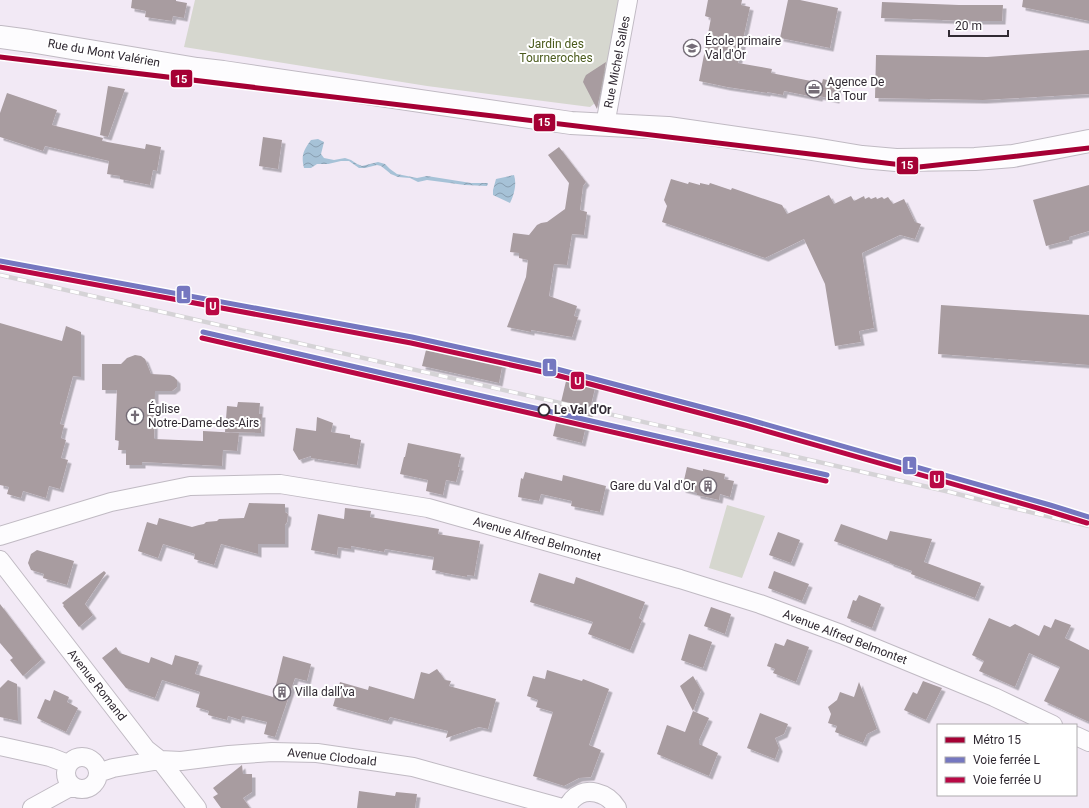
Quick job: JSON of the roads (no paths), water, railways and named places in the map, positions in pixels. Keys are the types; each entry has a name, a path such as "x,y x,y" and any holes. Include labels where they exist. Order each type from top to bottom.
{"main road":[{"name":"Rue du Mont Valérien","path":"0,37 197,69 571,123 668,128 813,148 862,157 896,160 975,159 1013,156 1089,141"}],"street":[{"name":"Rue Michel Salles","path":"605,125 628,0"},
{"name":"Avenue Alfred Belmontet","path":"0,536 111,502 190,486 280,484 428,508 680,579 760,604 848,637 994,697 1051,724"},
{"name":"Avenue Romand","path":"0,560 146,749 160,760 197,808"},
{"path":"1077,736 1089,742"},
{"path":"0,746 50,757 68,764"},
{"name":"Avenue Clodoald","path":"98,773 114,768 160,760 181,761 229,755 272,752 317,753 413,767 562,808"},
{"path":"83,757 96,765 98,773 94,783 83,789 78,789 72,786 66,773 68,764 72,760 83,757"},
{"path":"32,808 72,786"},
{"path":"567,808 577,796 585,793 596,792 610,799 617,808"}],"water":[{"path":"318,139 324,142 321,154 324,158 334,160 345,158 362,166 378,162 385,164 397,174 417,178 427,176 471,183 488,183 487,186 427,180 418,182 410,178 398,177 391,174 381,166 377,165 359,168 349,161 317,164 311,168 304,168 304,151 311,140"},
{"path":"514,175 515,189 510,203 493,195 496,179"}],"railway":[{"path":"0,275 950,492 1089,526"}],"metro line":[{"name":"15","path":"0,57 919,167 1089,148"}],"rail line":[{"name":"L","path":"0,261 412,337 553,368 747,419 1089,517"},
{"name":"U","path":"0,267 411,343 552,374 745,425 1087,523"},
{"name":"L","path":"203,332 827,475"},
{"name":"U","path":"202,338 826,481"}],"place":[{"name":"École primaire Val d'Or","path":"692,48"},
{"name":"Agence De La Tour","path":"814,89"},
{"name":"Le Val d'Or","path":"544,410"},
{"name":"Église Notre-Dame-des-Airs","path":"135,416"},
{"name":"Gare du Val d'Or","path":"708,486"},
{"name":"Villa dall’va","path":"282,692"}],"park label":[{"name":"Jardin des Tourneroches","path":"556,51"}]}
